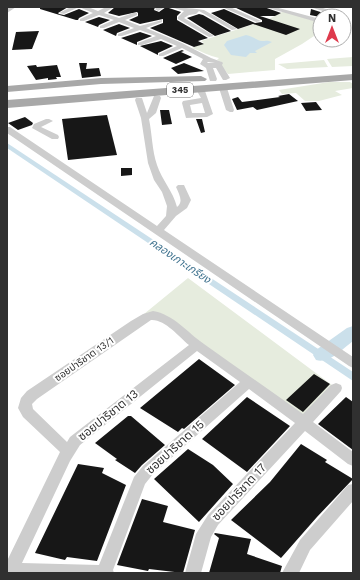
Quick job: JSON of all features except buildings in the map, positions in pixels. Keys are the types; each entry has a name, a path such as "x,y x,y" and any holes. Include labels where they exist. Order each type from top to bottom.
{"main road":[{"name":"345","path":"7,104 120,99 353,68"},
{"name":"345","path":"7,95 102,85 210,79 228,84 353,77"},
{"path":"7,110 120,99 138,100 203,96 228,84"},
{"path":"7,89 102,85"}],"street":[{"path":"7,11 13,7"},
{"path":"62,13 76,7"},
{"path":"82,7 119,20 182,46 209,63 218,61 220,63 218,65 228,84 230,110"},
{"path":"82,20 111,7"},
{"path":"173,7 194,13 209,10"},
{"path":"216,8 224,7 258,21"},
{"path":"268,7 312,19"},
{"path":"199,11 234,29"},
{"path":"188,12 180,18 211,36"},
{"path":"102,27 135,14"},
{"path":"120,35 160,22"},
{"path":"140,44 160,37"},
{"path":"161,55 182,46"},
{"path":"209,63 210,79"},
{"path":"145,118 152,114 157,98"},
{"path":"138,100 145,118 152,163 159,180 167,192 172,206 171,215 168,221 158,231"},
{"path":"33,119 49,118 36,128 55,137"},
{"path":"7,129 353,363"},
{"path":"171,215 184,206 186,200 181,187"},
{"name":"ซอยปาริชาต 13/1","path":"68,451 48,433 25,408 26,402 32,395 146,316 159,316 304,422 353,460"},
{"name":"ซอยปาริชาต 13","path":"9,571 68,451 75,441 197,345"},
{"name":"ซอยปาริชาต 15","path":"105,573 139,481 148,470 248,381"},
{"name":"ซอยปาริชาต 17","path":"193,573 204,534 213,520 336,388"},
{"path":"290,573 305,545 353,490"},
{"path":"9,571 105,573"}],"shaded area":[{"path":"284,11 312,20 312,37 275,59 275,70 228,74 221,65 221,62 217,60 219,58 192,48 204,43 201,41 267,20"},
{"path":"353,57 353,66 332,67 327,59"},
{"path":"324,60 328,67 287,69 278,64"},
{"path":"329,82 350,82 353,84 353,88 335,91 342,95 319,101 305,101 296,93 282,94 279,90"},
{"path":"188,278 336,388 304,422 172,325 144,314"}],"water":[{"path":"246,35 260,41 272,42 255,51 257,53 250,53 246,57 231,55 224,45 227,41"}],"waterway":[{"name":"คลองเกาะเกรียง","path":"7,145 353,377"},
{"path":"322,355 353,332"}]}
